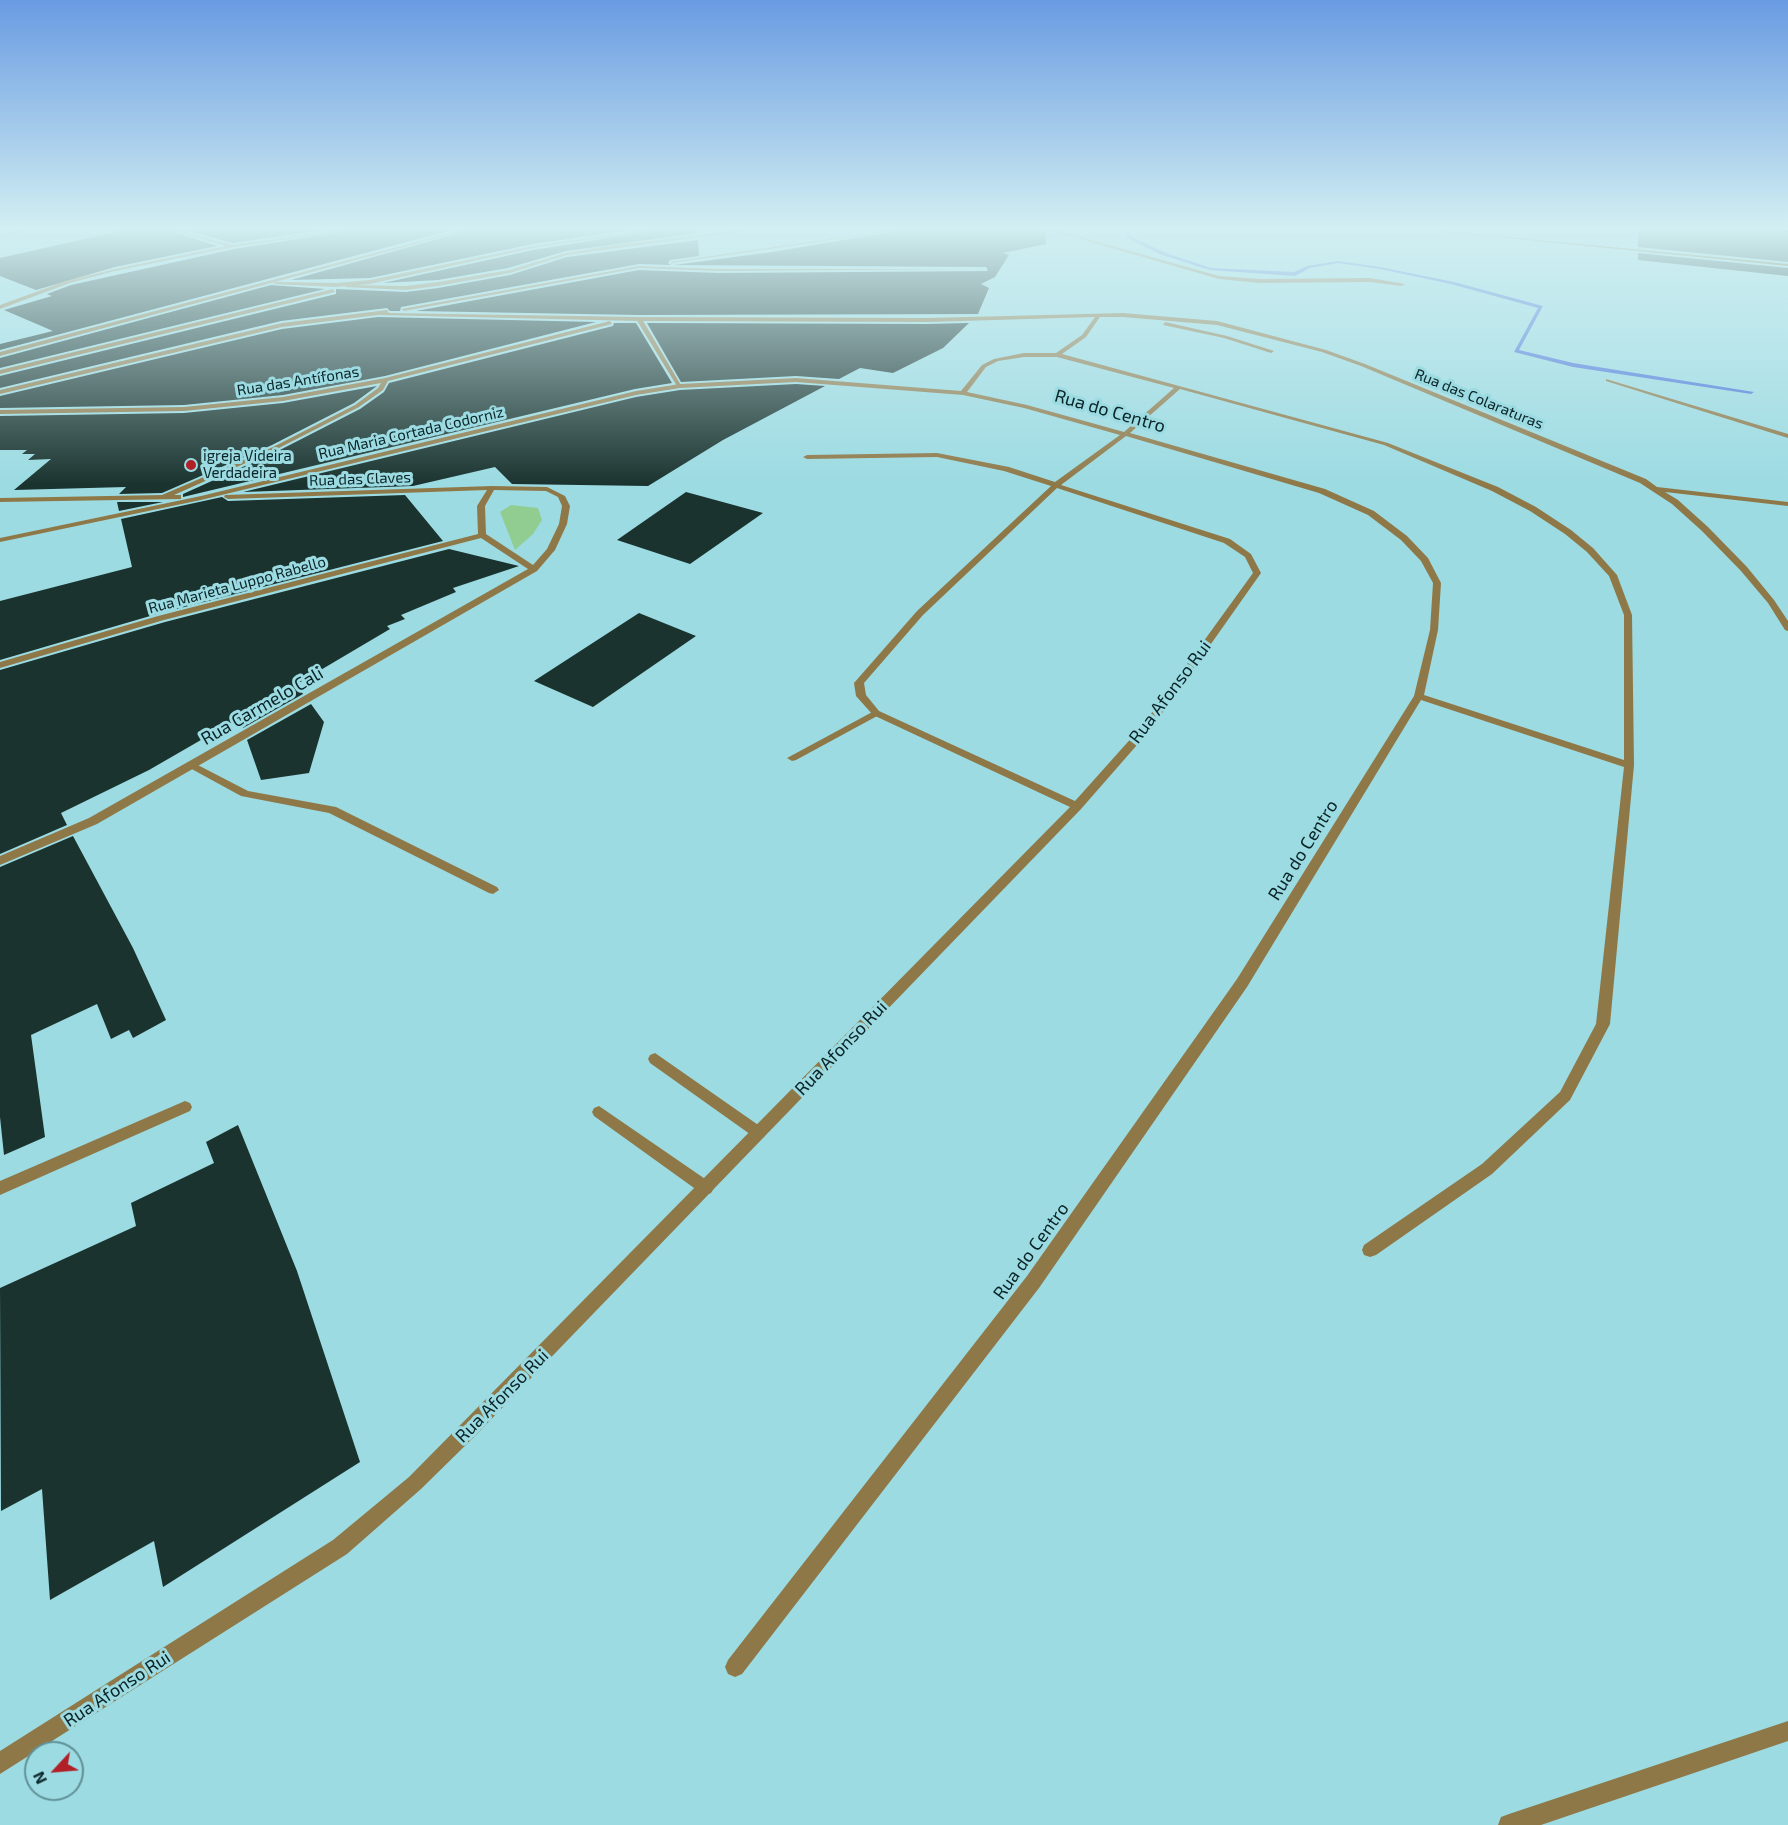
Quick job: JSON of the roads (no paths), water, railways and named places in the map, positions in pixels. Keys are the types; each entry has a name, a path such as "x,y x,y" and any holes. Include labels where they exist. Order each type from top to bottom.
{"street":[{"path":"0,354 144,315"},
{"path":"0,372 233,315"},
{"path":"0,392 282,325 370,315"},
{"name":"Rua das Colaraturas","path":"438,315 628,319 928,320 1093,315"},
{"path":"1057,355 1084,336 1099,315"},
{"path":"1124,315 1225,337 1271,351"},
{"name":"Rua das Colaraturas","path":"1125,315 1217,323 1324,351 1582,455 1655,489 1675,502 1744,569 1783,614 1788,628"},
{"name":"Rua das Antífonas","path":"0,412 223,406 385,380 628,319"},
{"path":"639,319 680,386"},
{"path":"963,393 984,366 996,360 1024,355 1057,355 1386,444 1448,468 1533,509 1590,550 1613,574 1628,615 1629,765 1603,1024 1565,1096 1486,1169 1370,1250"},
{"path":"163,497 275,448 357,406 381,389 385,380"},
{"name":"Rua Maria Cortada Codorniz","path":"0,540 201,498 636,393 680,386 796,380"},
{"name":"Rua do Centro","path":"735,1667 1033,1282 1242,983 1419,696 1434,630 1437,583 1425,560 1404,538 1371,513 1322,491 1025,406 963,393 796,380"},
{"path":"1608,380 1788,436"},
{"path":"1077,806 876,713 861,696 859,683 920,613 1056,485 1125,434 1179,387"},
{"name":"Rua Afonso Rui","path":"0,1764 340,1547 415,1483 470,1430 1077,806 1146,727 1257,573 1248,556 1227,541 1056,485 957,457 937,455 807,457"},
{"path":"492,488 481,506 482,535 534,569"},
{"name":"Rua das Claves","path":"0,500 201,498 492,488"},
{"name":"Rua Carmelo Cali","path":"0,861 93,821 534,569 551,550 563,524 566,506 561,496 547,489 492,488"},
{"path":"1655,489 1788,504"},
{"name":"Rua Marieta Luppo Rabello","path":"0,664 161,618 482,535"},
{"path":"1419,696 1629,765"},
{"path":"792,759 876,713"},
{"path":"192,765 245,794 332,810 493,890"},
{"path":"654,1059 759,1132"},
{"path":"0,1188 185,1107"},
{"path":"599,1112 706,1188"},
{"path":"1509,1825 1788,1731"}],"waterway":[{"path":"1536,315 1516,351 1573,365 1751,392"}],"place":[{"name":"igreja Videira Verdadeira","path":"191,465"}]}
